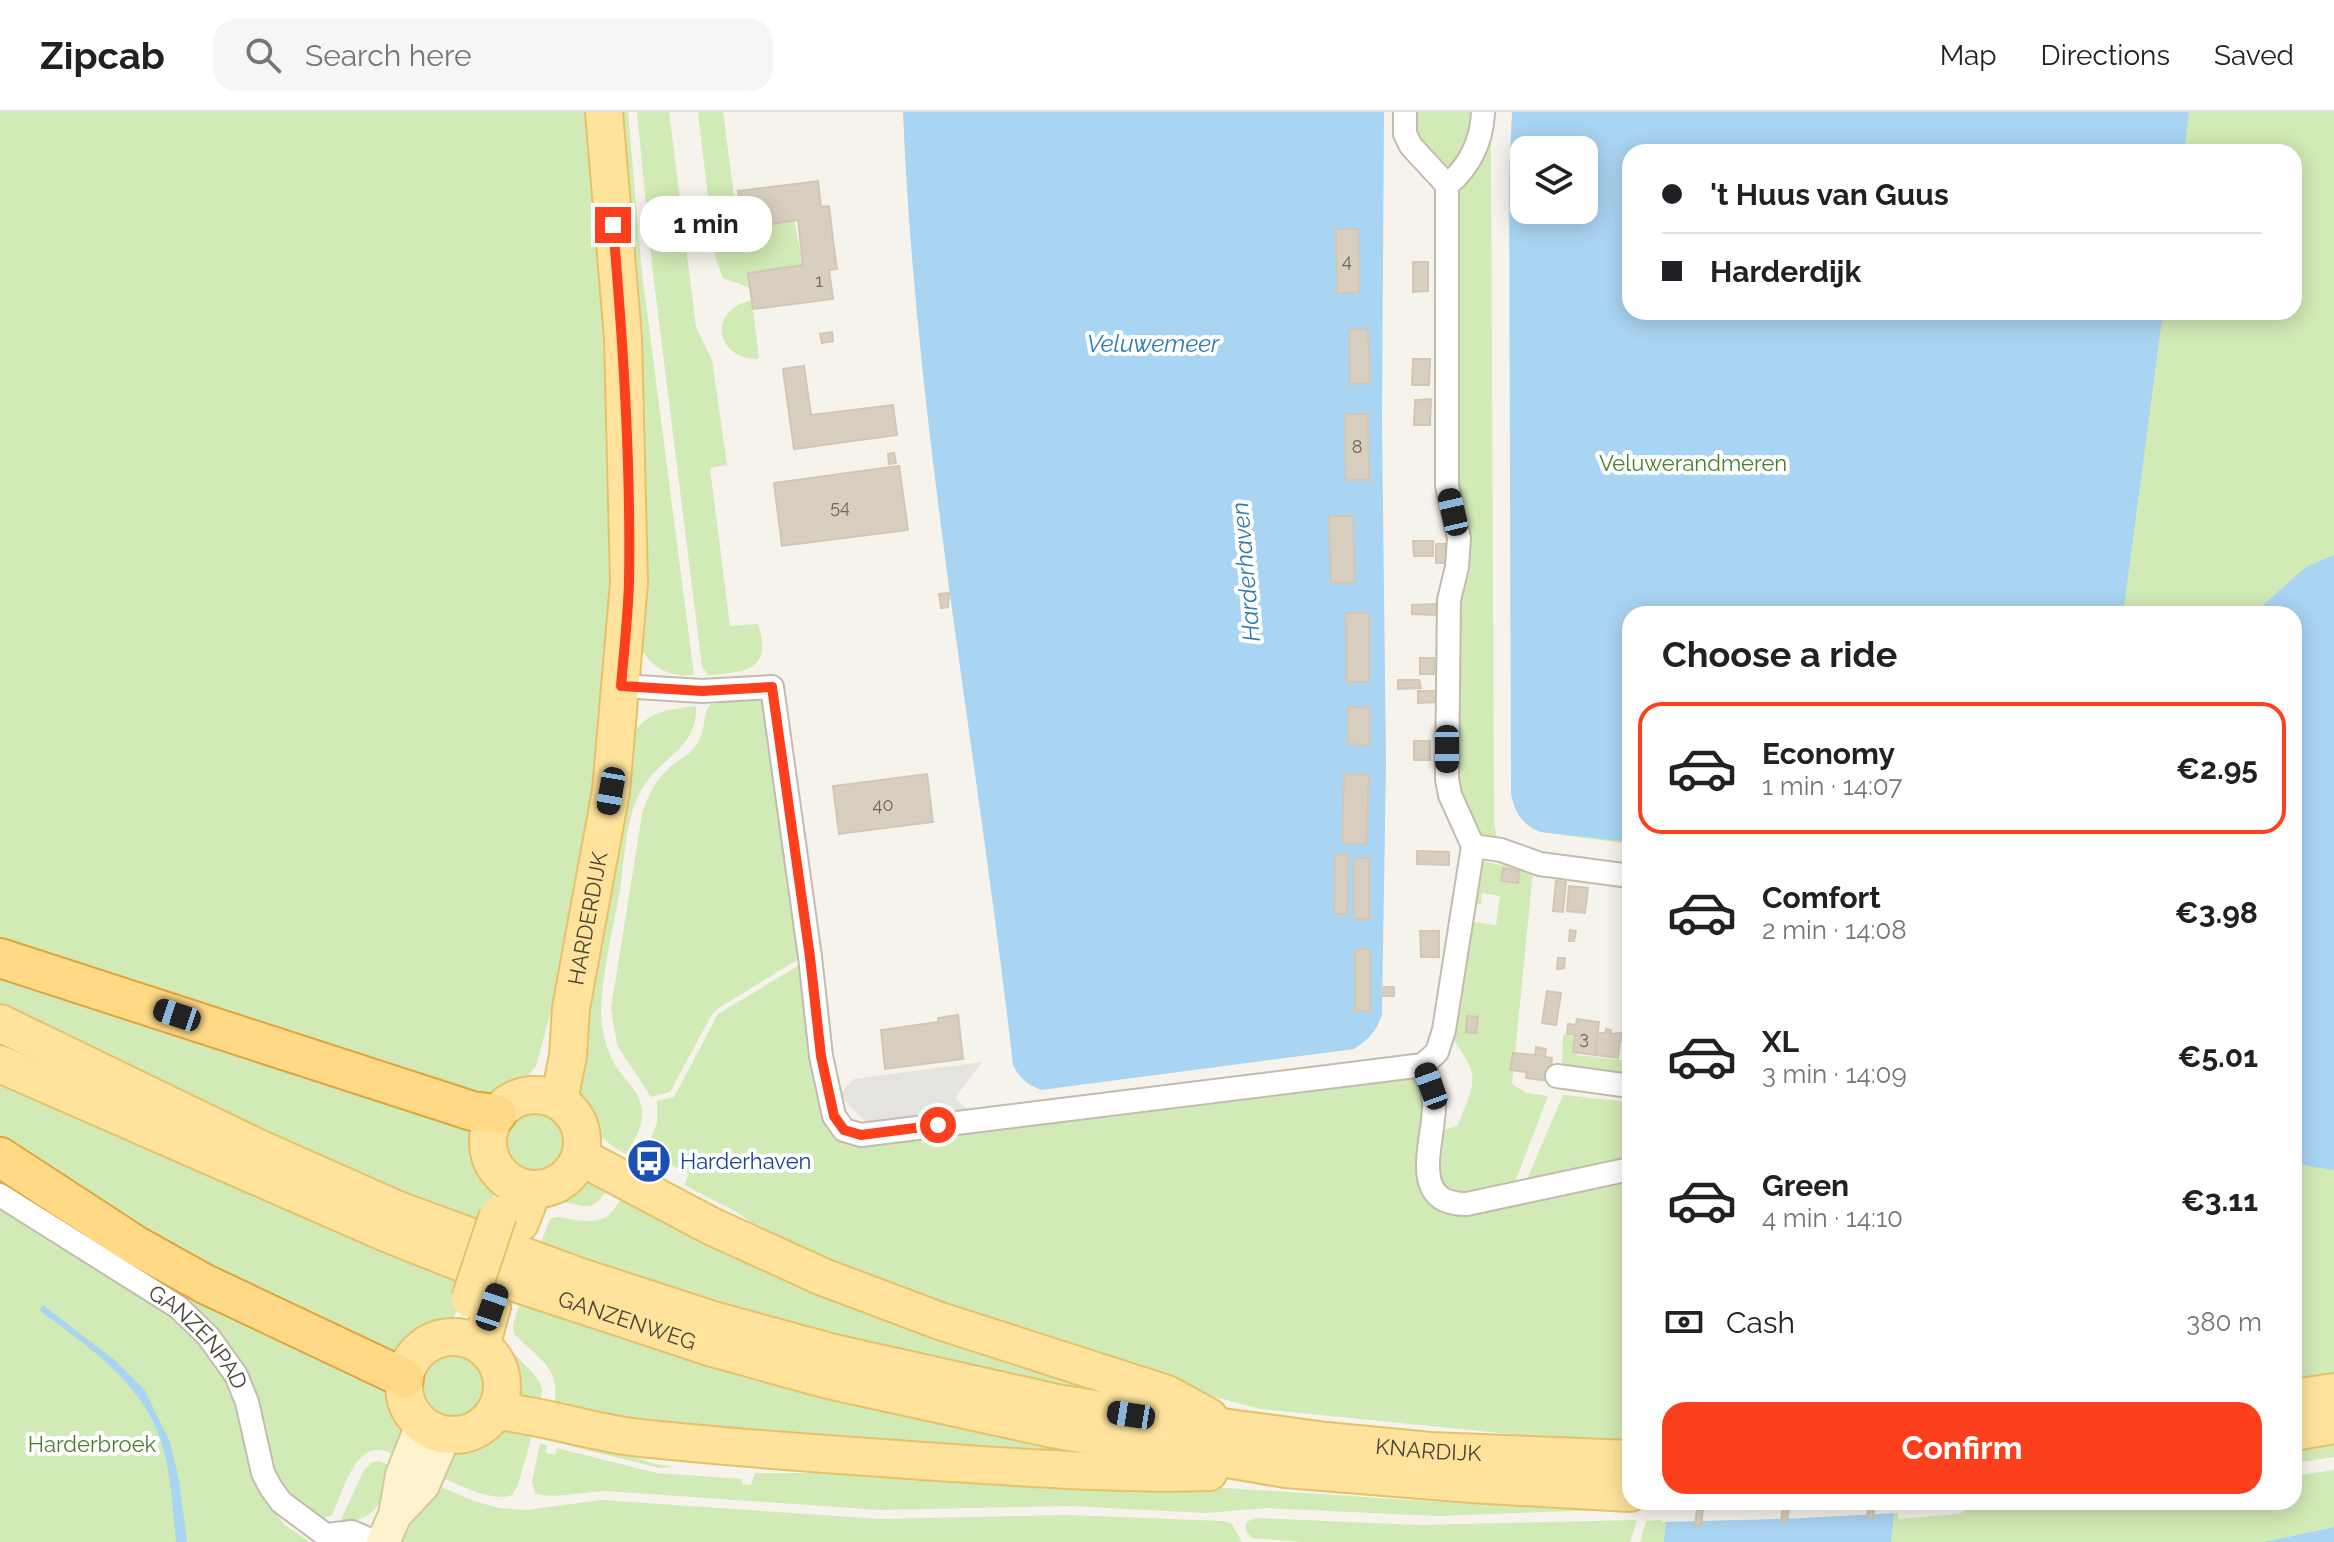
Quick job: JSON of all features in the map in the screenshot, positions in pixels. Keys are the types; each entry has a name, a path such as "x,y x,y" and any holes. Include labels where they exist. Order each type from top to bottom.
{"highway":[{"path":"0,958 472,1111 497,1114"},
{"path":"0,1157 135,1245 205,1284 404,1378"}],"main road":[{"name":"HARDERDIJK","path":"548,1097 549,1050 571,1008 611,791 629,583 623,338 604,112"},
{"name":"GANZENWEG","path":"0,1023 256,1147 398,1210 578,1276 713,1320 834,1353 1057,1403 1228,1428"},
{"name":"GANZENWEG","path":"0,1064 386,1233 572,1303 709,1347 828,1380 1052,1429 1286,1469"},
{"path":"467,1342 515,1202 567,1178 581,1157 582,1131 577,1119 548,1097 514,1099 497,1114 487,1137 488,1150 515,1202"},
{"path":"581,1157 711,1226 823,1277 940,1321 1167,1394 1228,1428"},
{"path":"431,1342 467,1342 490,1354 500,1376 501,1388 495,1411 484,1424 470,1432 433,1430 407,1404 404,1378 413,1357 431,1342"},
{"path":"2302,1397 2334,1392"},
{"path":"495,1411 541,1417 627,1436 777,1451 1044,1470 1161,1474 1286,1469"},
{"path":"2302,1431 2334,1425"},
{"name":"KNARDIJK","path":"1228,1428 1622,1476"},
{"path":"389,1529 423,1485 433,1430"},
{"name":"KNARDIJK","path":"1286,1469 1622,1476"}],"street":[{"path":"1405,112 1405,134 1411,146 1447,185"},
{"path":"621,686 702,691 772,687 821,1056 834,1116 844,1130 861,1135 1423,1065 1437,1052 1444,1030 1473,846 1450,795 1447,779 1449,600 1457,567 1459,538 1447,486 1447,185 1470,158 1482,133 1483,112"},
{"path":"1473,846 1501,850 1540,864 1622,875"},
{"path":"1423,1065 1434,1102 1428,1177 1435,1191 1449,1202 1467,1204 1622,1171"},
{"path":"1557,1076 1622,1085"},
{"name":"GANZENPAD","path":"0,1195 178,1307 208,1336 236,1375 247,1402 263,1473 281,1502 331,1538 352,1532 375,1542"}],"green space":[{"path":"0,112 592,112 607,291 613,574 595,785 559,982 536,1066 523,1082 490,1100 0,950"},
{"path":"613,112 628,112 642,273 694,675 677,675 662,670 650,661 640,646"},
{"path":"637,112 669,112 696,327 712,360 727,465 710,468 730,626 758,624 762,640 758,660 752,666 733,673 708,675 702,667 652,265"},
{"path":"698,112 723,112 738,227 794,219 803,266 749,272 750,288 723,278 715,256"},
{"path":"1412,112 1478,112 1469,150 1447,169 1414,142"},
{"name":"Veluwerandmeren","path":"1848,112 2334,112 2334,1379 2302,1384 2302,606 1622,606 1622,843 1541,832 1531,828 1524,818 1628,320 2302,320 2302,144 1823,144"},
{"path":"1491,139 1494,822 1497,839 1477,837 1455,787 1458,505 1454,187"},
{"path":"752,300 759,359 744,357 733,351 725,343 722,333 728,313"},
{"path":"754,698 767,704 802,957 717,1009 670,1092 651,1097 617,1045 611,1008 642,815 649,795 661,776 697,745 711,704"},
{"path":"696,706 695,721 685,742 650,778 636,800 626,838 606,965 601,1011 605,1041 613,1062 637,1095 642,1108 637,1135 626,1154 608,1143 594,1128 582,1111 574,1090 633,732 654,715"},
{"path":"1475,860 1533,871 1512,1084 1527,1093 1548,1096 1513,1187 1462,1200 1441,1192 1436,1133 1458,1125 1472,1087 1471,1070 1451,1036 1467,922 1475,917 1474,922 1496,925 1500,896 1482,893 1481,904 1476,904 1476,908 1467,907"},
{"path":"803,963 822,1115 826,1126 850,1144 1415,1076 1421,1082 1438,1203 1622,1175 1622,1445 1260,1409 1170,1385 817,1268 735,1211 684,1185 689,1174 645,1152 657,1123 657,1101 674,1097 718,1014"},
{"path":"0,965 481,1123 479,1144 493,1191 486,1229 345,1171 0,1009"},
{"path":"1563,1034 1577,1038 1577,1055 1622,1060 1622,1080 1562,1070"},
{"path":"0,1081 468,1280 455,1314 443,1329 411,1350 400,1365 330,1336 0,1148"},
{"path":"1563,1095 1622,1101 1622,1164 1525,1184"},
{"path":"535,1111 557,1119 565,1141 557,1163 535,1171 513,1163 505,1141 513,1119"},
{"path":"0,1165 394,1393 406,1429 400,1458 381,1450 363,1456 350,1474 332,1515 322,1519 293,1498 278,1478 232,1353 0,1185"},
{"path":"580,1174 611,1183 603,1196 590,1206 568,1203 546,1205 548,1198 569,1186"},
{"path":"625,1191 1100,1381 1108,1397 840,1340 539,1248 550,1219 559,1217 590,1221 604,1218"},
{"name":"Harderbroek","path":"0,1202 161,1308 194,1335 233,1394 243,1423 251,1474 262,1497 285,1525 310,1542 0,1542"},
{"path":"521,1300 1166,1469 552,1414 555,1399 553,1377 542,1360 514,1334 513,1324"},
{"path":"499,1333 540,1384 542,1393 537,1410 508,1395"},
{"path":"452,1356 474,1365 483,1387 474,1409 452,1418 430,1409 421,1387 430,1365"},
{"path":"535,1424 518,1485 512,1495 483,1494 434,1473 447,1453 497,1426"},
{"path":"549,1427 655,1464 674,1467 659,1468 546,1440"},
{"path":"2334,1441 2334,1457 2302,1462 2302,1446"},
{"path":"540,1444 547,1445 546,1453 555,1455 557,1448 657,1473 742,1479 742,1484 751,1485 755,1473 815,1473 995,1484 1165,1484 1472,1504 1604,1507 1604,1510 1437,1516 1266,1508 1206,1513 1070,1506 880,1510 607,1491 549,1496 535,1493 532,1481"},
{"path":"379,1461 397,1468 382,1499 371,1513 339,1524 364,1470 371,1463"},
{"path":"2334,1470 2334,1527 2263,1542 1640,1542 1646,1521 1792,1510 1899,1510 1898,1519 1959,1514 1965,1510 2302,1510 2302,1475"},
{"path":"432,1483 499,1508 527,1510 601,1500 881,1519 1067,1515 1223,1521 1232,1524 1242,1542 402,1542"},
{"path":"1257,1518 1419,1525 1637,1520 1630,1542 1302,1542 1252,1538 1246,1531 1246,1524"}],"shaded area":[{"path":"982,1062 955,1098 969,1111 869,1125 839,1095 854,1079"}],"water":[{"name":"Veluwemeer","path":"903,112 1384,112 1382,421 1386,761 1382,1014 1372,1034 1354,1049 1041,1090 1024,1080 1013,1065 934,471 910,232"},
{"name":"Veluwerandmeren","path":"1512,112 2189,112 2185,144 1622,144 1622,320 2162,320 2124,606 1622,606 1622,841 1541,832 1524,822 1511,794 1509,179 1510,157 1510,224 1598,224 1598,136 1511,136"},
{"path":"2334,555 2334,1170 2302,1163 2302,606 2262,606 2306,567"},
{"path":"43,1305 116,1361 144,1389 170,1442 179,1480 187,1542 176,1542 165,1456 142,1402 112,1368 39,1310"},
{"path":"1799,1510 1894,1510 1891,1542 1664,1542 1666,1521"},
{"path":"2334,1527 2334,1542 2263,1542"}],"pier":[{"path":"1663,1510 1898,1510 1898,1513 1783,1519 1661,1522"}],"building":[{"path":"818,181 821,207 829,206 837,269 829,270 833,299 753,309 748,273 803,265 798,220 742,228 738,191"},
{"path":"1336,229 1358,229 1359,292 1337,293"},
{"path":"1413,262 1428,262 1428,291 1413,292"},
{"path":"1368,329 1370,383 1350,384 1349,330"},
{"path":"832,332 833,341 822,343 820,334"},
{"path":"1413,359 1430,359 1429,385 1412,385"},
{"path":"804,366 811,415 893,405 897,435 794,449 783,369"},
{"path":"1431,399 1430,425 1414,425 1415,400"},
{"path":"1345,414 1368,414 1369,480 1346,480"},
{"path":"894,453 896,463 889,464 888,454"},
{"path":"899,466 908,530 782,546 774,483"},
{"path":"1329,516 1353,516 1355,582 1331,583"},
{"path":"1413,541 1433,541 1433,556 1414,556"},
{"path":"1436,544 1446,544 1447,563 1436,563"},
{"path":"949,593 948,607 941,608 939,594"},
{"path":"1436,604 1436,615 1412,614 1412,605"},
{"path":"1346,613 1369,613 1369,682 1347,682"},
{"path":"1420,658 1434,658 1434,674 1420,674"},
{"path":"1398,680 1419,680 1421,688 1398,689"},
{"path":"1418,691 1440,691 1439,702 1418,703"},
{"path":"1348,707 1370,708 1369,745 1348,744"},
{"path":"1414,741 1430,741 1430,760 1414,760"},
{"path":"927,774 933,822 839,834 833,786"},
{"path":"1344,774 1369,775 1366,844 1342,843"},
{"path":"1417,851 1449,852 1449,865 1417,864"},
{"path":"1335,854 1348,855 1347,914 1334,914"},
{"path":"1354,858 1369,858 1369,919 1354,919"},
{"path":"1503,868 1519,871 1518,883 1501,881"},
{"path":"1556,881 1566,882 1563,912 1553,911"},
{"path":"1569,886 1588,888 1585,913 1567,911"},
{"path":"1570,930 1576,931 1574,941 1569,941"},
{"path":"1420,931 1439,931 1439,957 1421,957"},
{"path":"1355,949 1370,949 1370,1011 1355,1011"},
{"path":"1558,958 1565,958 1564,968 1557,969"},
{"path":"1384,987 1394,987 1394,996 1383,996"},
{"path":"1547,991 1561,993 1556,1025 1542,1023"},
{"path":"958,1015 963,1059 885,1069 881,1030 938,1022 938,1018"},
{"path":"1467,1016 1478,1017 1476,1033 1466,1032"},
{"path":"1577,1019 1599,1022 1595,1055 1573,1052 1575,1035 1567,1034 1568,1024 1576,1025"},
{"path":"1606,1029 1611,1030 1611,1034 1622,1033 1618,1058 1595,1055 1598,1032 1605,1033"},
{"path":"1536,1047 1546,1049 1545,1057 1552,1058 1549,1081 1526,1078 1527,1072 1510,1070 1513,1053 1535,1055"},
{"path":"1697,1510 1703,1510 1701,1525 1695,1525"},
{"path":"1783,1510 1789,1510 1787,1521 1781,1521"},
{"path":"1868,1510 1874,1510 1873,1518 1867,1517"}],"place":[{"name":"Harderhaven","path":"649,1161"}],"route":[{"path":"613,225 623,338 627,457 629,583 621,686 702,691 772,687 821,1056 834,1116 844,1130 861,1135 938,1125"}]}
